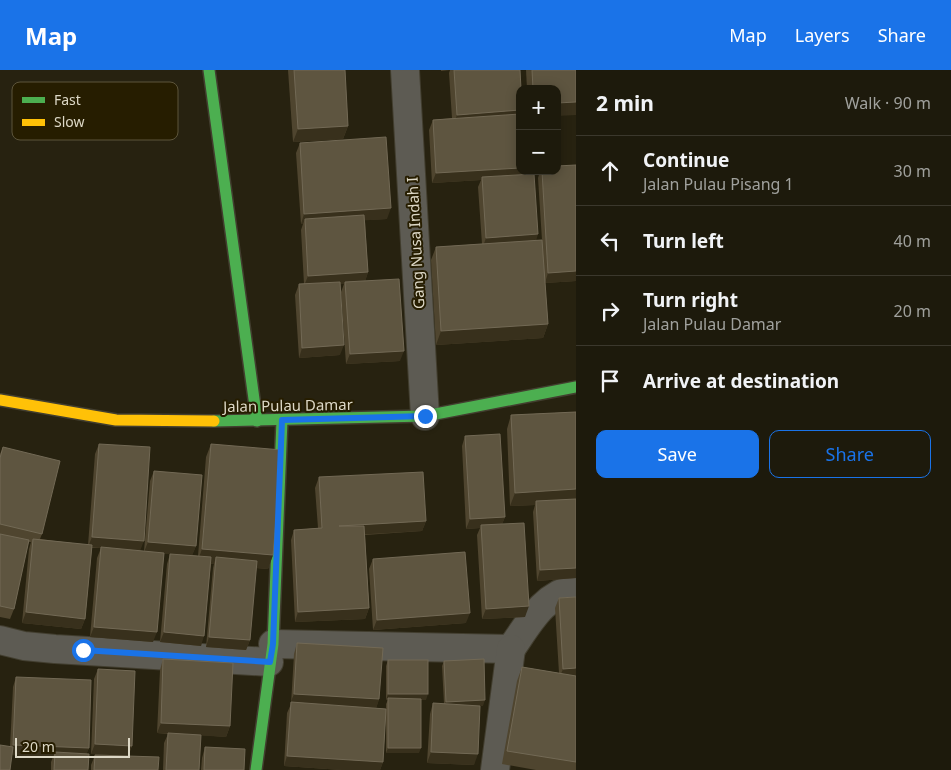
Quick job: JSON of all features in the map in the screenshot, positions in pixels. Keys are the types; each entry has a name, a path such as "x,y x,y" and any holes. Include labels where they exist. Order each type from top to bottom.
{"street":[{"path":"209,70 257,420"},
{"name":"Gang Nusa Indah I","path":"405,70 425,416"},
{"name":"Jalan Pulau Damar","path":"0,400 116,420 188,422 282,420 425,416 576,387"},
{"path":"256,770 271,653 282,420"},
{"path":"496,770 511,649 542,604 552,596 576,588"},
{"path":"0,640 24,646 55,649 271,653 511,649"}],"building":[{"path":"294,70 345,70 348,126 298,129"},
{"path":"454,70 520,70 521,85 516,85 516,110 457,115"},
{"path":"532,70 576,70 576,102 561,103 561,85 533,85"},
{"path":"516,114 516,168 436,173 433,120"},
{"path":"386,137 391,208 304,214 300,143"},
{"path":"576,165 576,271 548,273 542,175 561,175 561,166"},
{"path":"534,175 538,234 486,238 482,177"},
{"path":"364,215 368,272 308,276 305,219"},
{"path":"542,240 548,324 441,331 436,247"},
{"path":"399,279 404,351 350,354 345,282"},
{"path":"340,282 344,345 302,348 299,284"},
{"path":"576,412 576,489 515,493 511,415"},
{"path":"500,434 505,517 470,519 465,436"},
{"path":"99,444 150,447 144,541 92,537"},
{"path":"211,444 282,450 273,555 202,549"},
{"path":"3,447 60,461 42,534 0,524 0,458"},
{"path":"154,471 202,475 196,546 148,542"},
{"path":"423,472 426,521 339,526 364,526 369,608 298,612 294,530 322,528 319,477"},
{"path":"576,499 576,568 540,570 536,501"},
{"path":"524,523 529,606 486,609 481,525"},
{"path":"0,534 29,540 14,609 0,606"},
{"path":"33,539 92,545 85,619 26,612"},
{"path":"101,547 164,553 157,632 94,627"},
{"path":"465,552 470,613 377,620 373,559"},
{"path":"170,554 211,557 204,636 164,632"},
{"path":"216,557 257,561 250,640 209,637"},
{"path":"576,597 576,668 563,669 559,598"},
{"path":"297,643 383,648 379,699 294,694"},
{"path":"163,659 233,663 230,726 161,723"},
{"path":"484,659 485,700 446,702 444,661"},
{"path":"388,660 428,660 428,694 388,694"},
{"path":"522,667 576,676 576,762 507,751"},
{"path":"98,669 135,671 132,746 95,744"},
{"path":"16,677 91,680 89,748 13,745"},
{"path":"388,698 421,699 421,748 388,748"},
{"path":"291,702 386,709 383,762 287,756"},
{"path":"433,703 480,706 478,754 431,752"},
{"path":"168,733 201,735 199,770 166,770"},
{"path":"0,745 13,747 10,770 0,770"},
{"path":"205,747 245,749 244,770 204,770"},
{"path":"55,752 89,754 88,770 54,770"},
{"path":"95,755 159,757 158,770 94,770"}],"traffic: fast":[{"path":"209,70 257,421"},
{"path":"214,421 425,416 576,387"},
{"path":"256,770 273,644 282,420"}],"traffic: slow":[{"path":"0,400 116,420 214,421"}],"route":[{"path":"83,650 270,662 273,644 282,420 425,416"}]}
